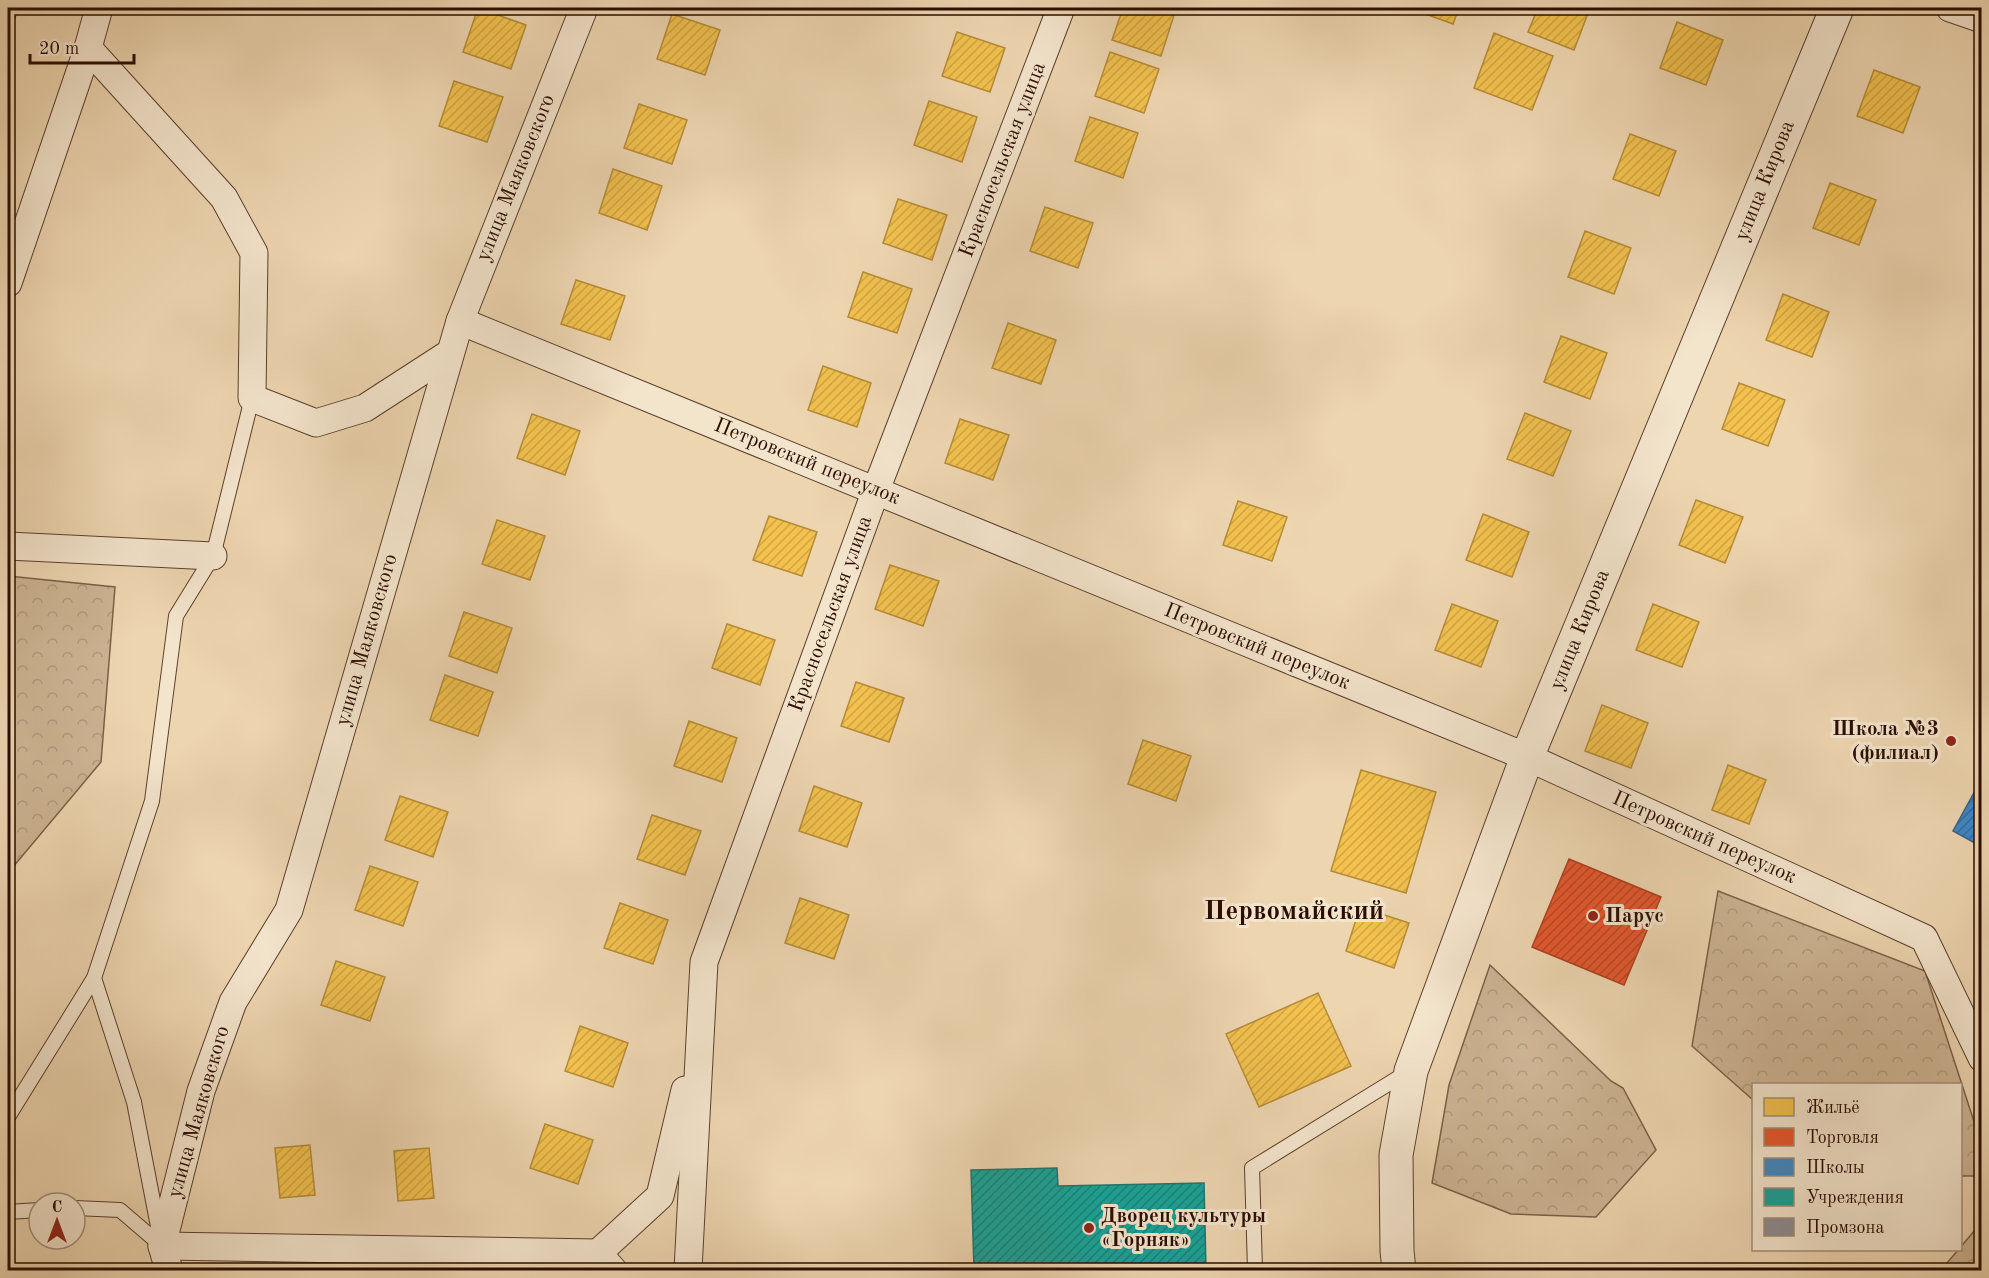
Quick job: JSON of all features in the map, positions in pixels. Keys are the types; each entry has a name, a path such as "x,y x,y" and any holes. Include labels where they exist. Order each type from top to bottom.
{"street":[{"path":"8,283 88,48 99,8"},
{"name":"улица Маяковского","path":"165,1258 201,1091 233,1002 289,910 460,321 584,8"},
{"name":"Красносельская улица","path":"688,1270 704,962 876,490 1061,8"},
{"name":"улица Кирова","path":"1400,1270 1397,1251 1396,1155 1411,1071 1527,757 1837,8"},
{"path":"1950,8 1982,19"},
{"path":"88,48 224,198 254,253 252,398 316,423 365,408 450,354"},
{"name":"Петровский переулок","path":"460,321 1527,757 1924,938 1976,1031 1982,1058"},
{"path":"8,546 213,556"},
{"name":"Красносельская улица","path":"605,1262 660,1196 701,1025"},
{"path":"165,1258 605,1262"}],"lane":[{"path":"8,1117 94,978 152,801 176,616 213,556 252,398"},
{"path":"94,978 134,1102 165,1258"},
{"path":"1255,1270 1252,1168 1411,1071"},
{"path":"87,1209 120,1210 165,1258"},
{"path":"8,1212 27,1211"}],"green space":[{"path":"8,576 115,587 101,762 8,873"},
{"path":"1718,891 1925,971 1961,1083 1752,1083 1752,1099 1692,1046"},
{"path":"1490,965 1611,1081 1623,1088 1656,1150 1596,1217 1511,1214 1432,1183 1449,1085"},
{"path":"1962,1085 1981,1143 1981,1176 1962,1176"},
{"path":"1981,1223 1981,1270 1941,1270 1957,1251 1962,1251 1962,1245"}],"building: Жильё":[{"path":"478,8 526,25 511,69 463,52"},
{"path":"1123,8 1163,8 1175,12 1161,56 1112,40"},
{"path":"1409,8 1459,8 1453,24"},
{"path":"1538,8 1590,8 1574,50 1528,32"},
{"path":"672,14 720,30 705,75 657,59"},
{"path":"1677,22 1723,40 1706,85 1660,68"},
{"path":"957,32 1005,48 990,92 942,76"},
{"path":"1494,33 1553,56 1532,110 1474,88"},
{"path":"1110,52 1159,69 1144,113 1095,96"},
{"path":"1874,70 1920,87 1903,133 1857,116"},
{"path":"454,81 503,97 487,142 439,126"},
{"path":"929,101 977,117 962,162 914,145"},
{"path":"639,104 687,120 672,164 624,148"},
{"path":"1090,117 1138,133 1123,178 1075,161"},
{"path":"1630,134 1676,151 1659,196 1613,179"},
{"path":"613,169 662,186 647,230 599,213"},
{"path":"1830,183 1876,200 1859,245 1813,228"},
{"path":"898,199 947,215 932,260 883,243"},
{"path":"1045,207 1093,223 1078,268 1030,251"},
{"path":"1585,231 1631,248 1614,294 1568,277"},
{"path":"863,272 912,289 897,333 848,317"},
{"path":"576,280 625,296 610,340 561,324"},
{"path":"1783,294 1829,312 1812,357 1766,340"},
{"path":"1008,323 1056,340 1041,384 992,368"},
{"path":"1561,336 1607,353 1590,399 1544,382"},
{"path":"823,366 871,383 857,427 808,410"},
{"path":"1739,383 1785,400 1768,446 1722,429"},
{"path":"1525,413 1571,431 1553,476 1507,459"},
{"path":"532,414 580,431 565,475 517,458"},
{"path":"960,419 1009,435 993,480 945,463"},
{"path":"1696,500 1743,517 1725,563 1679,545"},
{"path":"1238,501 1287,517 1272,561 1223,545"},
{"path":"1483,514 1529,532 1512,577 1466,560"},
{"path":"769,516 817,532 802,576 753,560"},
{"path":"497,520 545,536 530,580 482,564"},
{"path":"890,565 939,581 923,626 875,609"},
{"path":"1452,604 1498,621 1481,667 1435,650"},
{"path":"1653,604 1699,622 1682,667 1636,650"},
{"path":"464,612 512,628 497,673 449,656"},
{"path":"727,624 775,640 760,685 712,668"},
{"path":"445,675 493,692 478,736 430,720"},
{"path":"856,682 904,698 889,742 841,726"},
{"path":"1602,705 1648,723 1631,768 1585,751"},
{"path":"689,721 737,738 722,782 674,766"},
{"path":"1143,740 1191,756 1176,801 1128,784"},
{"path":"1728,765 1766,780 1749,824 1712,810"},
{"path":"1361,770 1436,792 1406,893 1331,871"},
{"path":"814,786 862,803 847,847 799,831"},
{"path":"400,796 448,812 433,857 385,840"},
{"path":"652,815 701,831 685,875 637,859"},
{"path":"370,866 418,882 403,926 355,910"},
{"path":"800,898 849,915 834,959 785,943"},
{"path":"620,903 668,920 653,964 604,948"},
{"path":"1360,907 1409,923 1394,968 1346,951"},
{"path":"336,961 385,977 370,1021 321,1005"},
{"path":"1318,993 1351,1066 1259,1107 1226,1034"},
{"path":"580,1026 628,1043 613,1087 565,1071"},
{"path":"545,1124 593,1140 578,1184 530,1168"},
{"path":"310,1145 315,1195 280,1198 275,1148"},
{"path":"429,1148 434,1198 398,1201 394,1151"}],"building: Торговля":[{"path":"1569,859 1661,897 1624,985 1532,947"}],"building: Школы":[{"path":"1982,778 1982,847 1953,831"}],"building: Учреждения":[{"name":"Дворец культуры «Горняк»","path":"1057,1168 1058,1186 1204,1183 1206,1270 974,1270 971,1170"}],"building: Промзона":[{"path":"8,8 18,8 8,41"}],"place":[{"name":"Школа №3 (филиал)","path":"1951,741"},
{"name":"Парус","path":"1593,916"},
{"name":"Дворец культуры «Горняк»","path":"1089,1228"}],"district":[{"name":"Первомайский","path":"1294,911"}]}
